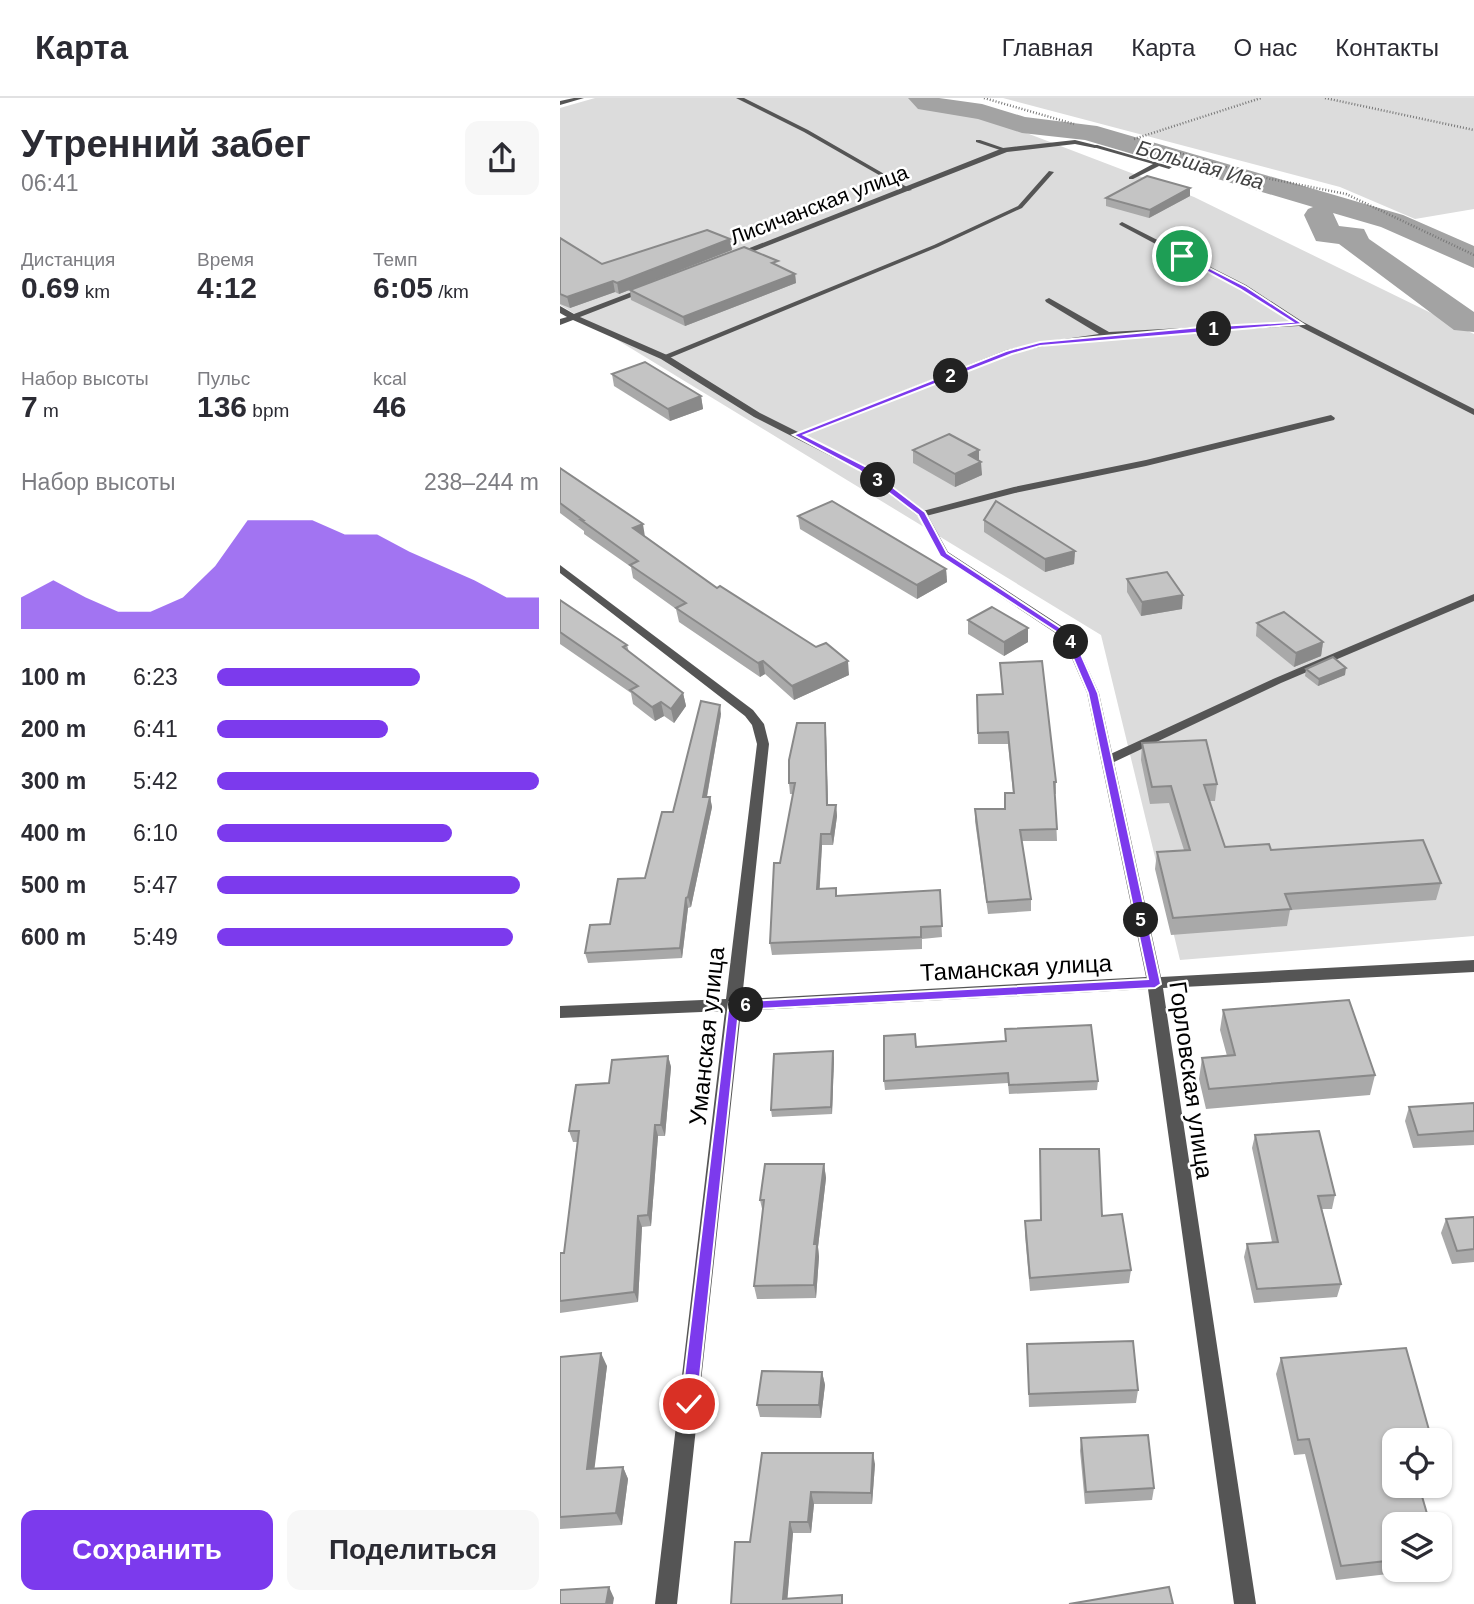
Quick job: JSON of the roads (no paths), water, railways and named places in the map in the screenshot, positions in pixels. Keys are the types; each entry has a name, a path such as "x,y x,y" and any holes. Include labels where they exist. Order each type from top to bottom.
{"street":[{"name":"Лисичанская улица","path":"728,258 909,190 1006,150 1075,142 1095,146"},
{"path":"564,316 663,283"},
{"name":"Горловская улица","path":"564,316 664,357 757,415 862,468 922,514 944,554 1068,636 1093,693 1155,984 1245,1604"},
{"name":"Уманская улица","path":"560,568 750,713 758,724 763,744 666,1604"},
{"name":"Таманская улица","path":"560,1012 1474,967"}],"lane":[{"path":"560,103 581,98"},
{"path":"739,98 806,131 909,190"},
{"path":"978,141 1006,150"},
{"path":"1095,146 1169,167"},
{"path":"1131,178 1158,164"},
{"path":"664,357 936,246 1020,207 1051,172"},
{"path":"1122,224 1243,288 1300,324 1474,412"},
{"path":"1049,299 1109,336"},
{"path":"797,435 1009,352 1040,344 1109,336 1300,324"},
{"path":"922,514 1014,490 1146,463 1331,418"},
{"path":"1108,760 1290,676 1474,597"}],"waterway":[{"name":"Большая Ива","path":"921,98 927,104 982,112 1022,125 1087,132 1392,221 1474,258"},
{"path":"1319,215 1327,234 1353,236 1354,243 1466,323 1474,322"}]}
